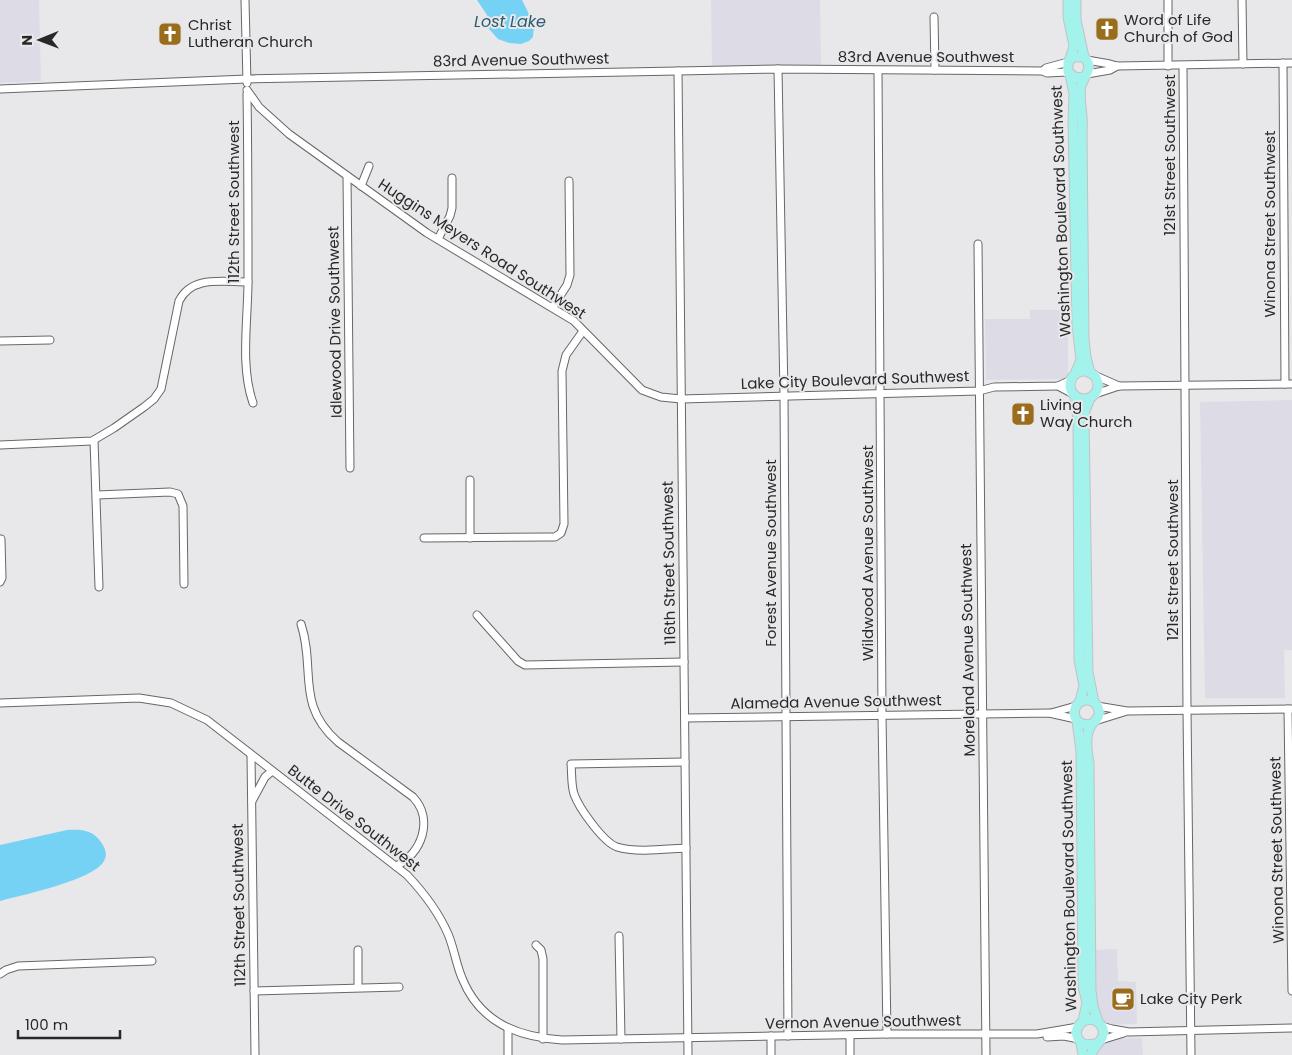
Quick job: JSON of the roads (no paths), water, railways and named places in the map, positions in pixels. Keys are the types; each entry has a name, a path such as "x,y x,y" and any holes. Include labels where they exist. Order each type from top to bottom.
{"main road":[{"path":"1068,0 1068,17 1074,46 1069,61 1069,74 1076,78 1086,76 1090,67 1086,59 1076,20 1076,0"},
{"path":"1069,61 1077,56 1086,59"},
{"name":"Washington Boulevard Southwest","path":"1069,74 1074,94 1076,325 1081,360 1073,377"},
{"name":"Washington Boulevard Southwest","path":"1086,76 1081,88 1080,100 1083,115 1084,340 1086,357 1092,374"},
{"path":"1074,395 1078,420 1079,660 1084,686 1074,714 1076,720 1084,725 1093,723 1099,714 1088,672 1084,414 1098,388 1098,383 1092,374 1081,371 1073,377 1070,390 1080,399 1092,397"},
{"path":"1078,704 1086,700 1096,704"},
{"name":"Washington Boulevard Southwest","path":"1076,720 1082,751 1083,986 1087,1003 1086,1014 1080,1024"},
{"name":"Washington Boulevard Southwest","path":"1093,723 1086,742 1089,774 1091,990 1100,1024"},
{"path":"1083,1055 1077,1035 1080,1024 1092,1019 1100,1024 1103,1032 1091,1055"},
{"path":"1080,1041 1089,1046 1098,1042"}],"street":[{"name":"112th Street Southwest","path":"245,0 248,282 246,365 248,389 253,402"},
{"name":"121st Street Southwest","path":"1168,0 1168,66"},
{"path":"1242,0 1243,64"},
{"path":"934,16 935,70"},
{"path":"1086,59 1117,66 1292,63"},
{"name":"83rd Avenue Southwest","path":"1043,71 1046,68 1069,61"},
{"name":"Winona Street Southwest","path":"1283,63 1288,384"},
{"path":"1086,76 1110,70 1117,66"},
{"name":"121st Street Southwest","path":"1183,66 1191,1055"},
{"name":"83rd Avenue Southwest","path":"0,89 247,79 778,69 1043,71 1047,73 1069,74"},
{"name":"Forest Avenue Southwest","path":"778,69 784,396 788,1036"},
{"name":"116th Street Southwest","path":"678,71 688,1055"},
{"name":"Wildwood Avenue Southwest","path":"878,71 882,715 887,1034"},
{"name":"Huggins Meyers Road Southwest","path":"247,90 252,100 268,118 427,234 554,307 574,321 642,390 653,395"},
{"path":"361,185 369,166"},
{"name":"Idlewood Drive Southwest","path":"347,176 350,468"},
{"path":"438,239 452,208 452,178"},
{"path":"554,307 568,284 570,275 569,181"},
{"name":"Moreland Avenue Southwest","path":"978,244 986,1055"},
{"path":"0,445 87,442 114,428 144,408 160,391 179,301 186,289 198,283 248,282"},
{"path":"424,538 548,537 561,533 564,524 562,370 566,355 583,331"},
{"path":"0,341 50,340"},
{"path":"1092,374 1119,386"},
{"name":"Lake City Boulevard Southwest","path":"653,395 681,399 979,391 994,387 1058,386 1073,377"},
{"path":"1092,397 1119,386 1288,384"},
{"name":"Lake City Boulevard Southwest","path":"1058,386 1074,395"},
{"path":"94,440 99,587"},
{"path":"470,480 470,538"},
{"path":"97,495 170,492 180,496 183,506 184,584"},
{"path":"0,582 2,578 1,540"},
{"path":"477,615 518,661 525,665 684,662"},
{"path":"301,624 307,647 309,694 319,722 338,742 413,797 421,808 424,821 419,843 412,855 396,866"},
{"name":"Butte Drive Southwest","path":"0,703 140,698 162,701 207,720 396,866 417,886 436,910 448,935 462,979 474,999 493,1018 508,1028 518,1033 543,1039 688,1038"},
{"name":"Alameda Avenue Southwest","path":"1048,713 1078,704"},
{"path":"1096,704 1127,711 1290,709"},
{"name":"Winona Street Southwest","path":"1290,709 1292,991"},
{"path":"1093,723 1127,711"},
{"name":"Alameda Avenue Southwest","path":"685,718 1048,713 1076,720"},
{"name":"112th Street Southwest","path":"250,755 255,1055"},
{"path":"685,762 571,764 573,788 576,798 599,832 611,844 616,847 638,850 686,848"},
{"path":"252,802 265,777 272,771"},
{"path":"619,936 620,1039"},
{"path":"536,945 542,950 543,959 543,1039"},
{"path":"358,950 358,987"},
{"path":"0,974 18,966 152,961"},
{"path":"254,991 399,987"},
{"name":"Vernon Avenue Southwest","path":"688,1038 887,1034 1038,1034 1080,1024"},
{"path":"1100,1024 1128,1032 1292,1028"},
{"path":"508,1028 508,1055"},
{"path":"1098,1042 1128,1032"},
{"name":"Vernon Avenue Southwest","path":"1038,1034 1045,1037 1064,1036 1080,1041"},
{"path":"850,1035 850,1055"},
{"path":"771,1036 771,1055"}],"water":[{"name":"Lost Lake","path":"477,0 522,0 534,24 533,37 521,44 509,43 498,39 489,29 487,15"},
{"path":"67,830 82,830 98,838 105,849 106,856 98,868 56,886 0,901 0,845"}],"place":[{"name":"Word of Life Church of God","path":"1107,29"},
{"name":"Christ Lutheran Church","path":"170,34"},
{"name":"Living Way Church","path":"1023,414"},
{"name":"Lake City Perk","path":"1123,999"}]}
